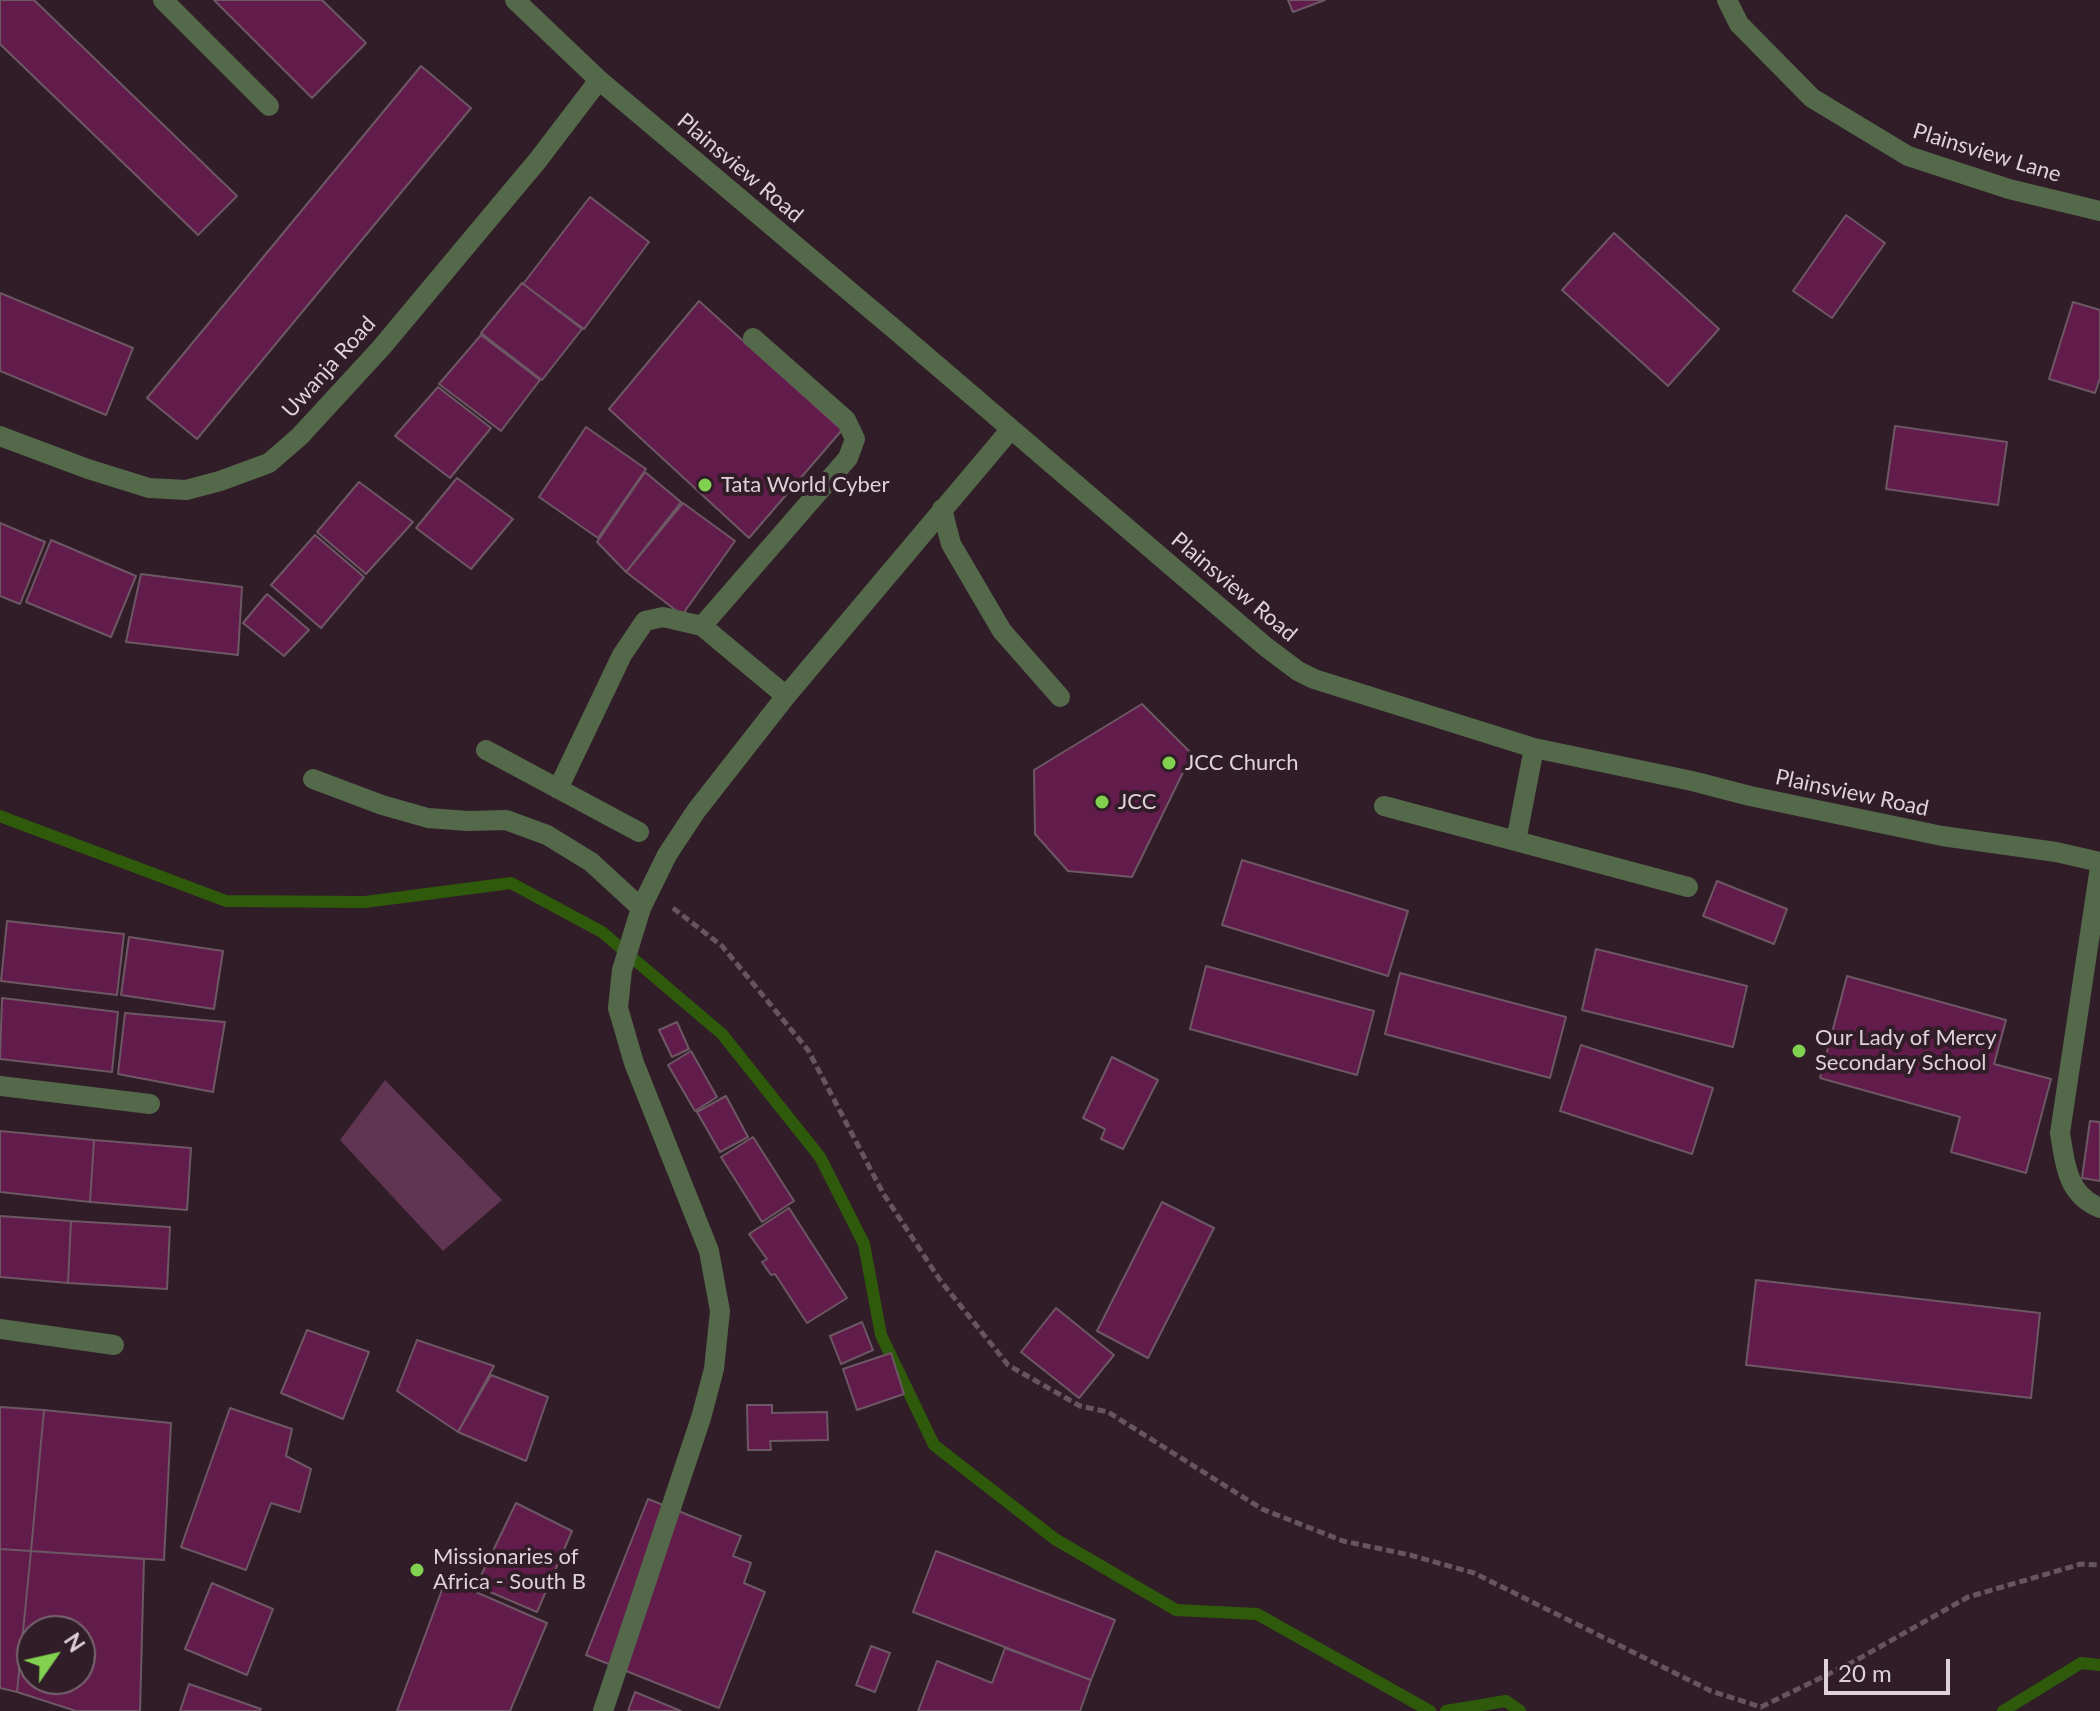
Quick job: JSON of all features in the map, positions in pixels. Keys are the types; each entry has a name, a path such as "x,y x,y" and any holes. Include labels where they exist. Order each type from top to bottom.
{"street":[{"path":"163,0 269,106"},
{"name":"Plainsview Road","path":"515,0 599,80 1298,671 1314,679 1534,748 1942,836 2056,852 2100,864"},
{"name":"Plainsview Lane","path":"1727,0 1739,24 1812,98 1908,156 2009,189 2100,211"},
{"name":"Uwanja Road","path":"0,436 149,488 186,490 269,463 300,436 381,348 538,160 599,80"},
{"path":"702,626 848,458 855,439 846,420 753,338"},
{"path":"603,1711 701,1418 714,1369 720,1311 709,1251 634,1063 618,1008 622,970 646,899 667,855 696,811 786,696 1011,429"},
{"path":"942,509 951,544 1002,631 1060,697"},
{"path":"558,789 622,655 645,621 663,617 702,626 786,696"},
{"path":"1516,841 1534,748"},
{"path":"486,750 639,832"},
{"path":"313,779 382,805 428,818 506,820 547,835 646,899"},
{"path":"1384,806 1688,887"},
{"path":"2100,864 2060,1133 2067,1176 2088,1203 2100,1208"},
{"path":"0,1086 150,1104"},
{"path":"0,1329 114,1345"}],"path":[{"path":"646,899 722,946 808,1050 883,1193 940,1280 1008,1365 1080,1406 1108,1412 1262,1509 1343,1541 1474,1573 1711,1691 1761,1707 1853,1662 1968,1597 2081,1564 2100,1565"}],"shaded area":[{"path":"385,1080 502,1200 443,1251 340,1140"}],"building":[{"path":"0,0 34,0 237,196 198,235 0,44"},
{"path":"214,0 322,0 366,43 312,98"},
{"path":"1288,0 1325,0 1293,12"},
{"path":"421,66 471,108 197,439 147,398"},
{"path":"590,197 649,242 584,329 523,284"},
{"path":"1846,215 1885,243 1832,318 1793,291"},
{"path":"1614,233 1719,329 1668,386 1562,290"},
{"path":"522,283 582,329 542,380 481,333"},
{"path":"0,293 133,348 106,415 0,371"},
{"path":"699,301 842,430 749,538 609,409"},
{"path":"2073,302 2100,310 2100,378 2095,393 2049,379"},
{"path":"481,335 540,380 501,431 439,384"},
{"path":"438,387 491,428 450,478 395,436"},
{"path":"1895,426 2007,442 1998,505 1886,489"},
{"path":"586,427 646,469 598,538 539,497"},
{"path":"645,472 681,502 626,572 597,542"},
{"path":"457,478 513,519 471,569 416,528"},
{"path":"359,482 413,522 366,574 317,532"},
{"path":"683,503 735,541 682,615 626,572"},
{"path":"0,523 45,542 20,604 0,596"},
{"path":"315,535 364,577 321,628 271,585"},
{"path":"51,540 136,576 111,637 26,602"},
{"path":"141,574 242,587 238,655 126,642"},
{"path":"267,594 309,630 284,656 243,623"},
{"name":"JCC","path":"1142,704 1192,754 1132,877 1068,871 1035,834 1034,770"},
{"path":"1242,860 1408,911 1388,976 1222,925"},
{"path":"1717,881 1787,909 1774,944 1703,916"},
{"path":"7,921 124,934 117,995 1,981"},
{"path":"129,937 223,951 214,1009 121,995"},
{"path":"1596,949 1747,986 1733,1047 1582,1010"},
{"path":"1206,966 1374,1011 1357,1075 1190,1029"},
{"path":"1400,973 1566,1017 1550,1078 1385,1034"},
{"path":"1847,976 2006,1020 1994,1064 2051,1079 2026,1173 1951,1152 1960,1117 1820,1078"},
{"path":"2,998 118,1012 112,1072 0,1059"},
{"path":"125,1013 225,1022 213,1092 118,1074"},
{"path":"677,1022 689,1049 672,1057 659,1030"},
{"path":"1581,1045 1713,1088 1692,1154 1560,1111"},
{"path":"691,1051 717,1097 695,1111 668,1065"},
{"path":"1112,1057 1158,1080 1123,1149 1101,1139 1105,1129 1083,1118"},
{"path":"726,1096 748,1137 720,1152 697,1112"},
{"path":"2090,1121 2100,1122 2100,1181 2082,1178"},
{"path":"0,1131 94,1140 90,1202 0,1192"},
{"path":"753,1137 794,1201 762,1222 721,1157"},
{"path":"94,1140 191,1148 187,1210 90,1202"},
{"path":"1162,1202 1214,1228 1148,1358 1097,1331"},
{"path":"789,1208 847,1298 807,1323 775,1274 771,1275 762,1262 767,1259 749,1234"},
{"path":"0,1216 71,1221 68,1283 0,1277"},
{"path":"71,1221 170,1227 167,1289 68,1283"},
{"path":"1756,1280 2040,1313 2031,1398 1746,1365"},
{"path":"1056,1308 1114,1355 1079,1398 1021,1352"},
{"path":"862,1322 873,1350 841,1364 830,1336"},
{"path":"307,1330 369,1352 343,1419 281,1393"},
{"path":"417,1340 494,1366 458,1432 397,1391"},
{"path":"891,1353 904,1394 857,1410 843,1369"},
{"path":"491,1375 548,1397 526,1461 458,1432"},
{"path":"747,1405 772,1405 772,1413 827,1412 828,1440 770,1441 771,1450 748,1450"},
{"path":"0,1407 44,1410 31,1551 0,1549"},
{"path":"230,1408 292,1429 286,1456 311,1469 300,1512 271,1503 246,1570 181,1547"},
{"path":"44,1410 171,1423 164,1560 31,1551"},
{"path":"648,1499 741,1536 733,1556 751,1563 744,1583 765,1592 719,1708 586,1655"},
{"path":"516,1503 572,1531 537,1612 476,1586"},
{"path":"0,1549 31,1551 25,1615 16,1615 16,1692 0,1688"},
{"path":"31,1551 144,1559 140,1711 76,1711 26,1695 96,1695 96,1615 25,1615"},
{"path":"936,1551 1115,1620 1091,1680 913,1612"},
{"path":"446,1579 547,1623 510,1711 397,1711"},
{"path":"212,1583 273,1609 247,1675 185,1649"},
{"path":"871,1646 890,1653 875,1692 856,1685"},
{"path":"1005,1648 1091,1680 1080,1711 918,1711 937,1661 992,1683"},
{"path":"189,1684 261,1709 180,1711"},
{"path":"635,1692 681,1711 628,1711"}],"waterway":[{"path":"0,816 226,901 365,902 511,883 602,932 722,1034 820,1157 864,1244 881,1335 934,1445 1055,1539 1176,1610 1257,1614 1430,1711"},
{"path":"2003,1711 2081,1663 2100,1665"},
{"path":"1446,1711 1506,1701 1520,1711"}],"place":[{"name":"Tata World Cyber","path":"705,485"},
{"name":"JCC Church","path":"1169,763"},
{"name":"JCC","path":"1102,802"},
{"name":"Our Lady of Mercy Secondary School","path":"1799,1051"},
{"name":"Missionaries of Africa - South B","path":"417,1570"}]}
